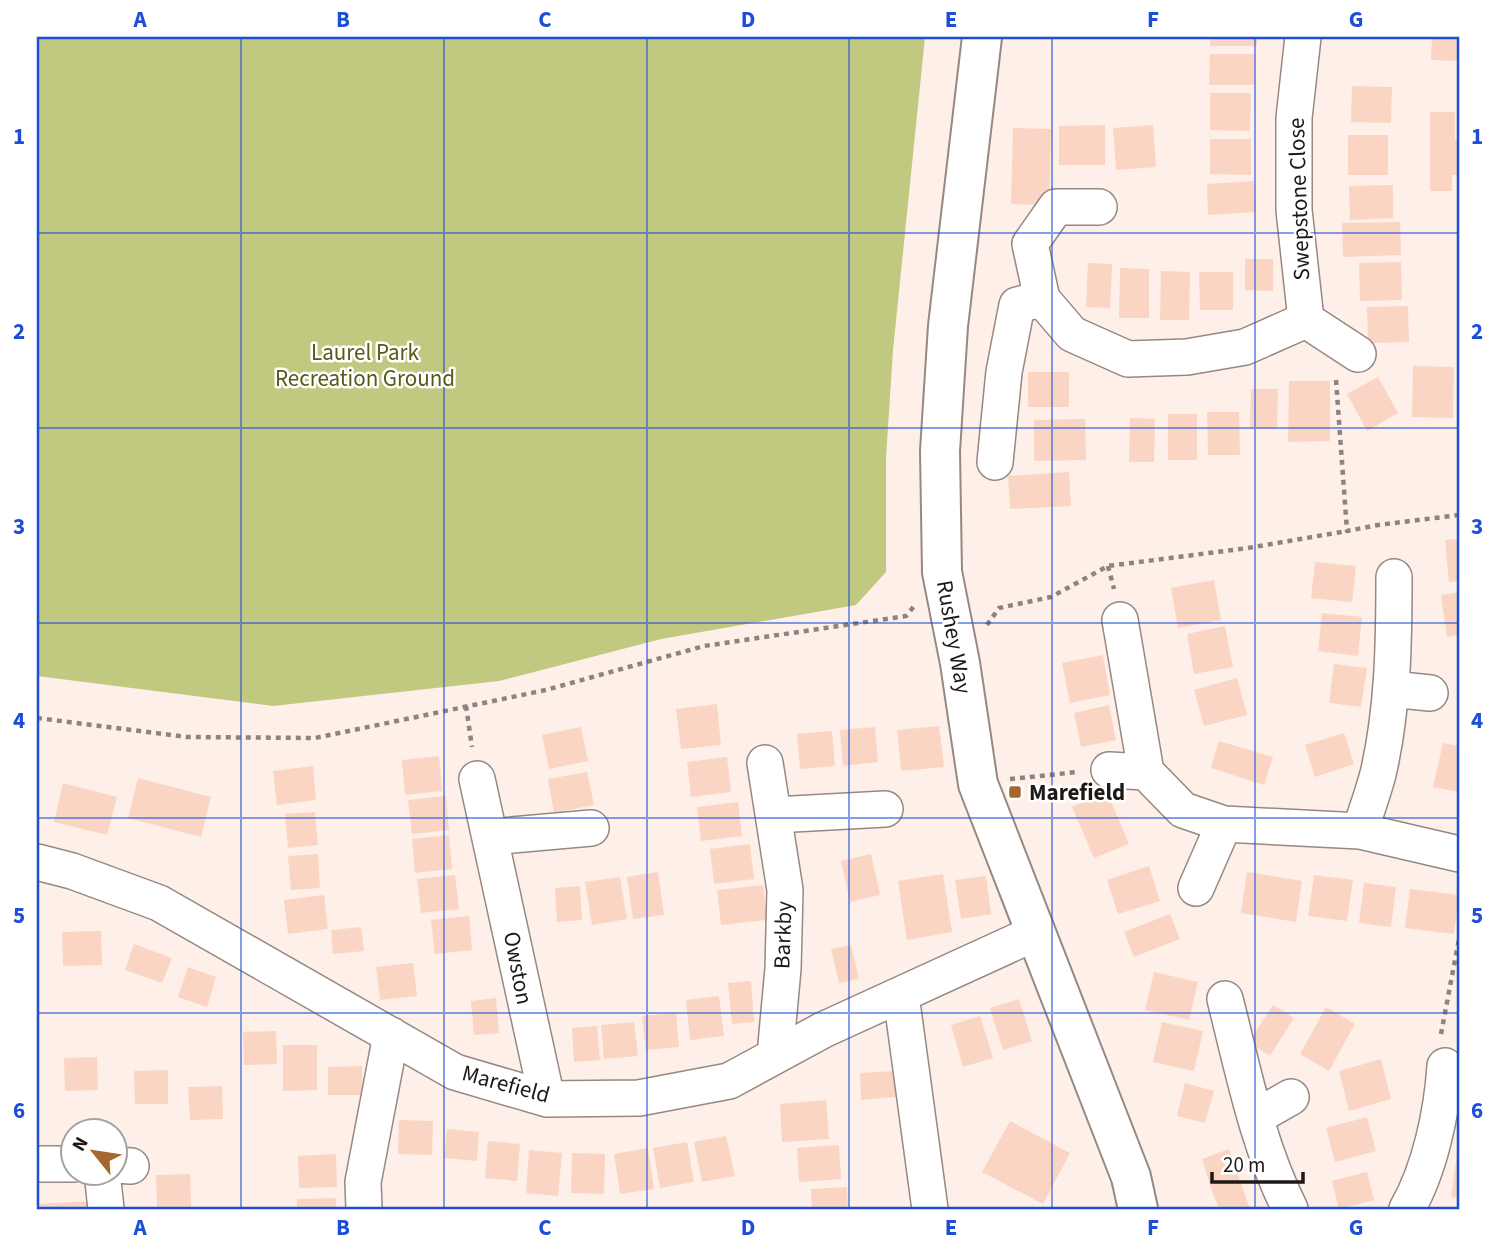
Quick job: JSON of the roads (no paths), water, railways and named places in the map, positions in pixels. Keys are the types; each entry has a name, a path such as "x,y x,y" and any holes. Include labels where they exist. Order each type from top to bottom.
{"street":[{"name":"Rushey Way","path":"982,37 948,326 940,451 942,572 960,663 978,784 1131,1177 1138,1209"},
{"name":"Swepstone Close","path":"1303,37 1294,117 1294,196 1306,320"},
{"path":"1099,207 1056,207 1030,244 1042,299 1072,334 1128,359 1187,357 1245,347 1306,320 1346,364"},
{"path":"995,462 1004,372 1017,305 1042,299"},
{"path":"1360,831 1378,774 1391,689 1394,577"},
{"path":"1121,620 1146,772 1184,810 1224,824 1360,831 1459,853"},
{"path":"1391,689 1430,693"},
{"name":"Barkby","path":"765,763 785,890 783,970 775,1055"},
{"path":"1109,770 1146,772"},
{"name":"Owston","path":"477,779 547,1099"},
{"path":"774,815 885,809"},
{"path":"1196,888 1224,824"},
{"path":"490,837 591,828"},
{"name":"Marefield","path":"37,862 72,871 159,903 455,1072 547,1099 639,1098 729,1080 823,1030 1035,933"},
{"path":"901,995 930,1209"},
{"path":"1225,999 1243,1075 1274,1178 1290,1209"},
{"path":"365,1209 363,1182 391,1035"},
{"path":"1407,1209 1418,1189 1451,1102 1444,1066"},
{"path":"1256,1117 1291,1097"},
{"path":"37,1164 60,1164"},
{"path":"106,1209 112,1186"}],"place":[{"name":"Marefield","path":"1015,792"}],"park label":[{"name":"Laurel Park Recreation Ground","path":"365,365"}]}
